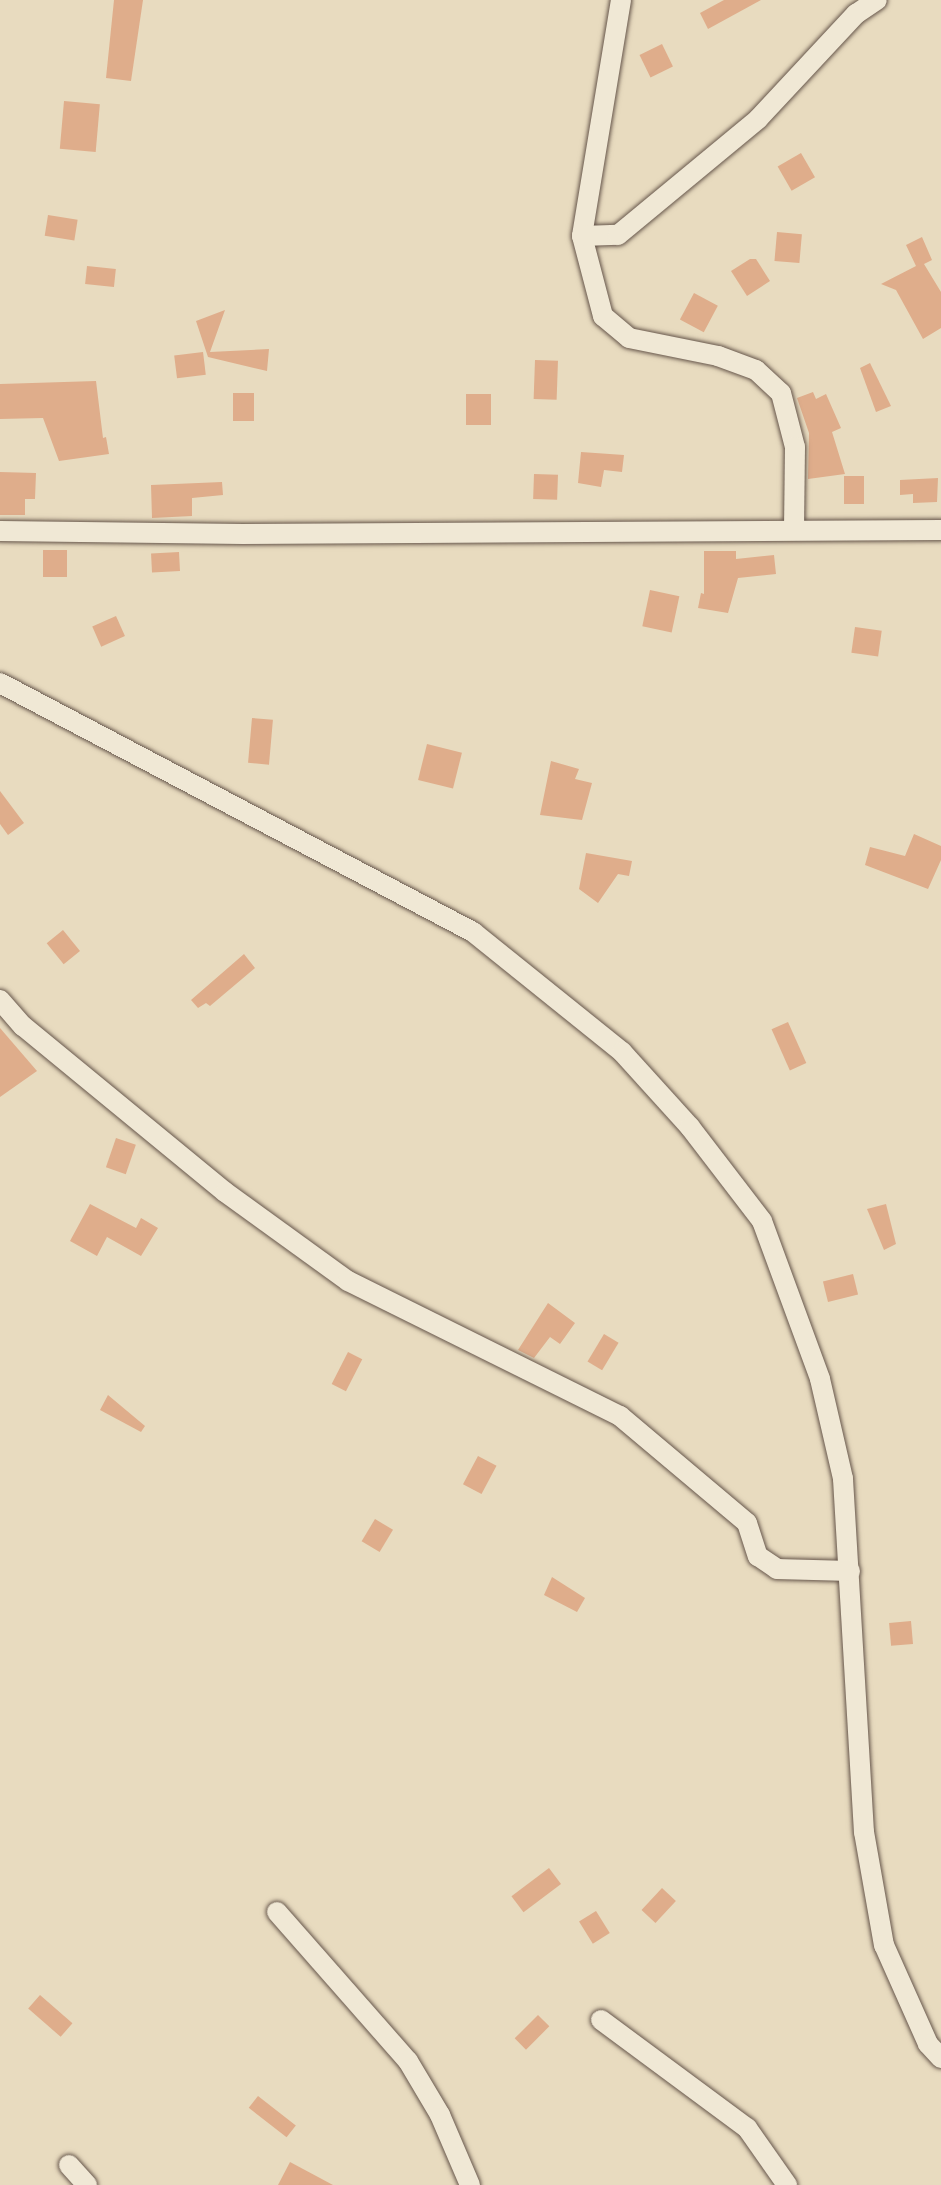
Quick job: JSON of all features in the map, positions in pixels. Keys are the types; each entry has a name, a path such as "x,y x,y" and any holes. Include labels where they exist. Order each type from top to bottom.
{"street":[{"path":"621,0 582,236 602,316 628,338 718,356 756,370 781,393 795,447 794,528"},
{"path":"582,236 618,235 758,119 856,14 877,0"},
{"path":"0,531 243,534 941,530"},
{"path":"0,683 473,932 622,1052 690,1127 762,1221 820,1379 843,1479 864,1832 884,1945 928,2044 941,2058"},
{"path":"0,1000 23,1026 225,1192 348,1280 620,1416 747,1523 758,1556 777,1569 850,1571"},
{"path":"277,1912 408,2061 440,2115 470,2185"},
{"path":"601,2020 747,2128 787,2185"},
{"path":"69,2165 87,2185"}],"building":[{"path":"114,0 143,0 131,81 106,78"},
{"path":"724,0 761,0 708,29 700,13"},
{"path":"662,44 673,66 650,77 640,55"},
{"path":"64,101 100,104 96,152 60,149"},
{"path":"801,153 815,177 792,191 778,166"},
{"path":"48,215 78,220 74,240 45,236"},
{"path":"777,232 802,234 799,263 774,261"},
{"path":"922,237 932,260 924,264 941,292 941,328 923,339 896,290 881,284 916,266 906,245"},
{"path":"756,259 770,281 747,296 731,271"},
{"path":"87,266 116,269 114,287 85,284"},
{"path":"694,293 718,306 704,332 680,319"},
{"path":"225,310 210,352 269,349 267,371 208,357 196,321"},
{"path":"203,352 206,375 177,378 174,356"},
{"path":"535,360 558,361 557,400 534,399"},
{"path":"870,363 891,406 876,412 860,368"},
{"path":"96,381 103,438 106,437 109,454 59,461 43,418 0,419 0,384"},
{"path":"813,392 816,399 826,394 841,428 832,432 845,474 808,479 809,433 797,398"},
{"path":"233,393 254,393 254,421 233,421"},
{"path":"466,394 491,394 491,425 466,425"},
{"path":"581,452 624,455 622,472 604,470 601,487 578,483"},
{"path":"0,472 36,473 35,499 25,499 25,515 0,515"},
{"path":"534,474 558,475 557,500 533,499"},
{"path":"844,476 864,476 864,504 844,504"},
{"path":"938,478 937,502 913,503 913,494 900,495 900,480"},
{"path":"222,482 223,495 192,498 192,516 152,518 151,485"},
{"path":"43,550 67,550 67,577 43,577"},
{"path":"704,551 736,551 736,559 774,555 776,574 738,578 728,613 698,608 701,593 704,594"},
{"path":"179,552 180,571 152,572 151,553"},
{"path":"650,590 679,596 672,632 642,626"},
{"path":"116,616 125,636 101,647 92,627"},
{"path":"855,627 882,631 878,657 851,653"},
{"path":"252,718 273,720 269,765 248,763"},
{"path":"427,744 462,753 453,789 418,780"},
{"path":"551,761 579,769 575,779 592,783 582,820 540,815"},
{"path":"0,791 24,823 8,835 0,824"},
{"path":"914,834 941,846 941,860 928,889 865,865 870,847 905,856"},
{"path":"586,853 632,861 629,876 618,874 598,903 579,889"},
{"path":"63,930 80,951 64,964 47,943"},
{"path":"244,954 255,968 210,1006 206,1003 198,1008 191,1000"},
{"path":"788,1022 806,1063 790,1070 772,1029"},
{"path":"0,1028 37,1071 0,1097"},
{"path":"116,1138 136,1145 126,1174 106,1167"},
{"path":"90,1204 136,1228 141,1218 158,1228 141,1256 107,1237 97,1256 70,1241"},
{"path":"886,1204 896,1244 884,1250 867,1209"},
{"path":"853,1274 858,1294 828,1302 823,1281"},
{"path":"548,1303 575,1323 560,1344 550,1337 534,1358 518,1350"},
{"path":"604,1334 619,1343 602,1370 588,1361"},
{"path":"348,1352 362,1359 346,1391 332,1384"},
{"path":"108,1395 145,1426 141,1432 100,1410"},
{"path":"478,1456 497,1466 482,1494 463,1484"},
{"path":"375,1519 393,1530 380,1552 362,1541"},
{"path":"552,1577 585,1598 577,1612 544,1595"},
{"path":"911,1621 913,1644 891,1646 889,1623"},
{"path":"549,1868 561,1884 524,1912 511,1896"},
{"path":"662,1888 676,1901 655,1923 642,1910"},
{"path":"596,1911 610,1933 593,1944 579,1922"},
{"path":"40,1995 72,2023 61,2037 28,2009"},
{"path":"538,2015 549,2026 526,2050 515,2038"},
{"path":"258,2096 296,2126 287,2137 249,2108"},
{"path":"290,2162 333,2185 278,2185"}]}
